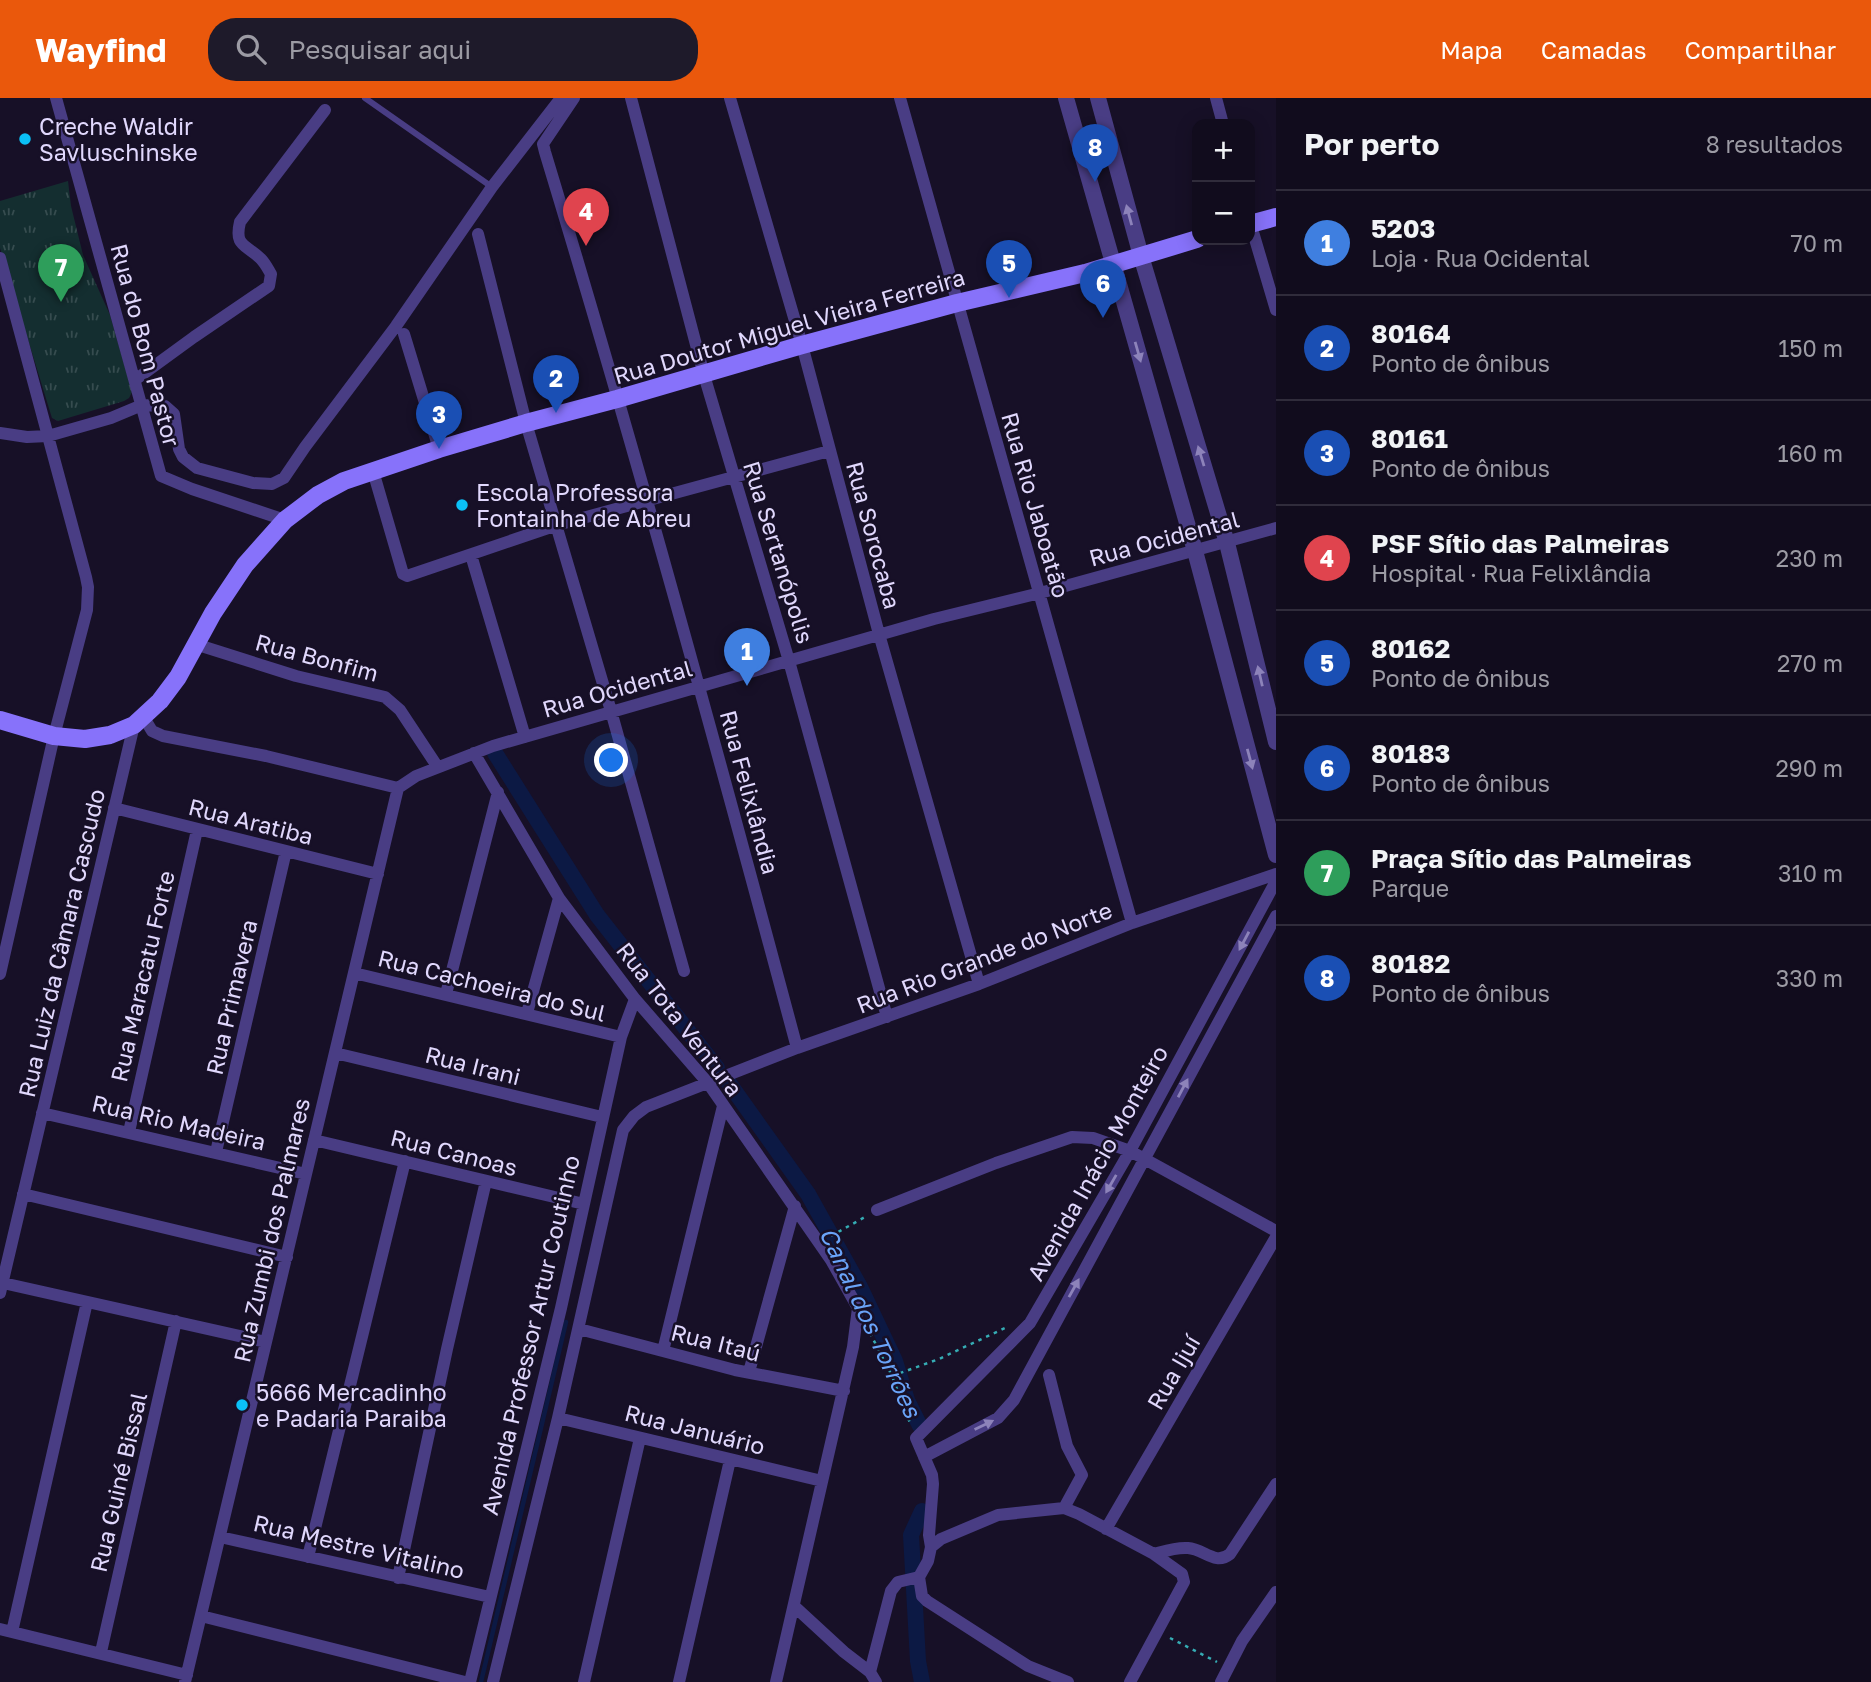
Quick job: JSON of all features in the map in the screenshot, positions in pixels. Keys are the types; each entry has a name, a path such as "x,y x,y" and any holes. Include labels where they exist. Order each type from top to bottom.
{"main road":[{"path":"1255,222 1276,217"},
{"name":"Rua Doutor Miguel Vieira Ferreira","path":"0,720 54,736 85,739 110,734 138,720 160,701 178,677 195,644 245,565 285,520 318,495 344,481 526,423 957,303 1112,265 1192,240"}],"street":[{"name":"Rua do Bom Pastor","path":"55,98 161,476 285,520"},
{"path":"0,433 27,437 48,436 111,418 142,405 165,406 174,414 178,449 183,457 197,468 253,483 279,482 396,326 492,187 561,98"},
{"name":"Rua Felixlândia","path":"574,98 543,144 700,686 797,1048"},
{"name":"Rua Sertanópolis","path":"631,98 705,374 789,661 887,1017"},
{"name":"Rua Sorocaba","path":"730,98 802,345 879,634 979,984"},
{"name":"Rua Rio Jaboatão","path":"900,98 1132,923"},
{"path":"1066,98 1195,551 1276,855"},
{"path":"1098,98 1140,256 1227,543 1276,742"},
{"path":"1216,98 1222,119"},
{"path":"135,380 269,286 271,274 261,260 241,244 237,234 240,222 326,110"},
{"path":"478,234 526,423 684,971"},
{"path":"1255,240 1276,310"},
{"path":"0,258 89,596 0,974"},
{"path":"404,334 439,449"},
{"path":"373,471 403,574 407,576 557,525 829,451"},
{"name":"Rua Ocidental","path":"398,789 416,776 474,752 611,711 879,634 1276,528"},
{"path":"471,555 525,737"},
{"name":"Rua Bonfim","path":"195,644 296,676 385,696 400,710 437,766"},
{"path":"138,720 163,736 266,756 398,789"},
{"name":"Rua Luiz da Câmara Cascudo","path":"1,1288 114,808 138,720"},
{"name":"Rua Tota Ventura","path":"474,752 559,898 635,999 708,1083 795,1206 831,1260 858,1308 844,1391 776,1682"},
{"name":"Rua Zumbi dos Palmares","path":"186,1678 398,789"},
{"path":"446,995 498,792"},
{"name":"Rua Aratiba","path":"114,808 378,874"},
{"name":"Rua Maracatu Forte","path":"128,1132 197,830"},
{"name":"Rua Primavera","path":"216,1152 286,851"},
{"name":"Rua Rio Grande do Norte","path":"708,1083 797,1048 979,984 1132,923 1276,874"},
{"name":"Avenida Inácio Monteiro","path":"916,1438 1030,1323 1130,1151 1276,881"},
{"path":"527,1013 559,898"},
{"name":"Avenida Inácio Monteiro","path":"924,1457 998,1418 1006,1411 1276,916"},
{"name":"Rua Cachoeira do Sul","path":"354,973 621,1037"},
{"name":"Avenida Professor Artur Coutinho","path":"470,1682 540,1393 621,1037 635,999"},
{"name":"Rua Irani","path":"335,1053 602,1117"},
{"name":"Avenida Professor Artur Coutinho","path":"493,1682 579,1329 623,1130 634,1116 646,1107 708,1083"},
{"path":"663,1351 723,1106"},
{"name":"Rua Rio Madeira","path":"42,1112 306,1174"},
{"path":"877,1210 996,1163 1072,1137 1102,1140 1130,1151 1276,1231"},
{"name":"Rua Canoas","path":"314,1140 584,1205"},
{"path":"307,1557 405,1161"},
{"path":"398,1578 486,1181"},
{"path":"23,1194 287,1257"},
{"path":"749,1372 795,1206"},
{"name":"Rua Ijuí","path":"1106,1529 1276,1237"},
{"path":"1,1288 87,1301 266,1342"},
{"path":"87,1301 6,1630 100,1652 186,1678"},
{"name":"Rua Guiné Bissal","path":"100,1652 176,1321"},
{"name":"Rua Itaú","path":"579,1329 749,1372 844,1391"},
{"path":"1049,1375 1067,1446 1082,1475 1063,1508"},
{"name":"Rua Januário","path":"558,1418 822,1481"},
{"path":"584,1682 640,1438"},
{"path":"794,1606 873,1677 891,1591 898,1582 917,1578 928,1561 931,1547 929,1527 933,1484 916,1438"},
{"path":"679,1682 730,1460"},
{"path":"1154,1554 1184,1547 1194,1548 1213,1558 1226,1557 1235,1548 1276,1484"},
{"path":"931,1547 953,1533 998,1515 1063,1508 1154,1554 1184,1578 1130,1682"},
{"name":"Rua Mestre Vitalino","path":"220,1537 490,1597"},
{"path":"917,1578 922,1596 928,1601 1028,1665 1068,1682"},
{"path":"1221,1682 1242,1641 1276,1592"},
{"path":"201,1616 465,1682"}],"lane":[{"path":"365,98 492,187"}],"path":[{"path":"839,1232 877,1210"},
{"path":"894,1375 939,1359 1018,1322 1024,1320 1030,1323"},
{"path":"870,1333 894,1375 916,1438"},
{"path":"1158,1631 1228,1667"}],"green space":[{"path":"68,181 83,255 110,315 132,392 124,401 58,421 52,418 0,248 0,201"}],"waterway":[{"path":"495,753 597,915 717,1068"},
{"name":"Canal dos Torrões","path":"726,1079 808,1194 860,1287 895,1361 907,1400 920,1426"},
{"path":"481,1682 566,1322"},
{"name":"Canal dos Torrões","path":"922,1511 911,1535 918,1661 922,1682"}],"place":[{"name":"Creche Waldir Savluschinske","path":"25,139"},
{"name":"80182","path":"1095,182"},
{"name":"PSF Sítio das Palmeiras","path":"586,246"},
{"name":"80162","path":"1009,298"},
{"name":"Praça Sítio das Palmeiras","path":"61,302"},
{"name":"80183","path":"1103,318"},
{"name":"80164","path":"556,413"},
{"name":"80161","path":"439,449"},
{"name":"Escola Professora Fontainha de Abreu","path":"462,505"},
{"name":"5203","path":"747,686"},
{"name":"5666 Mercadinho e Padaria Paraiba","path":"242,1405"}]}
